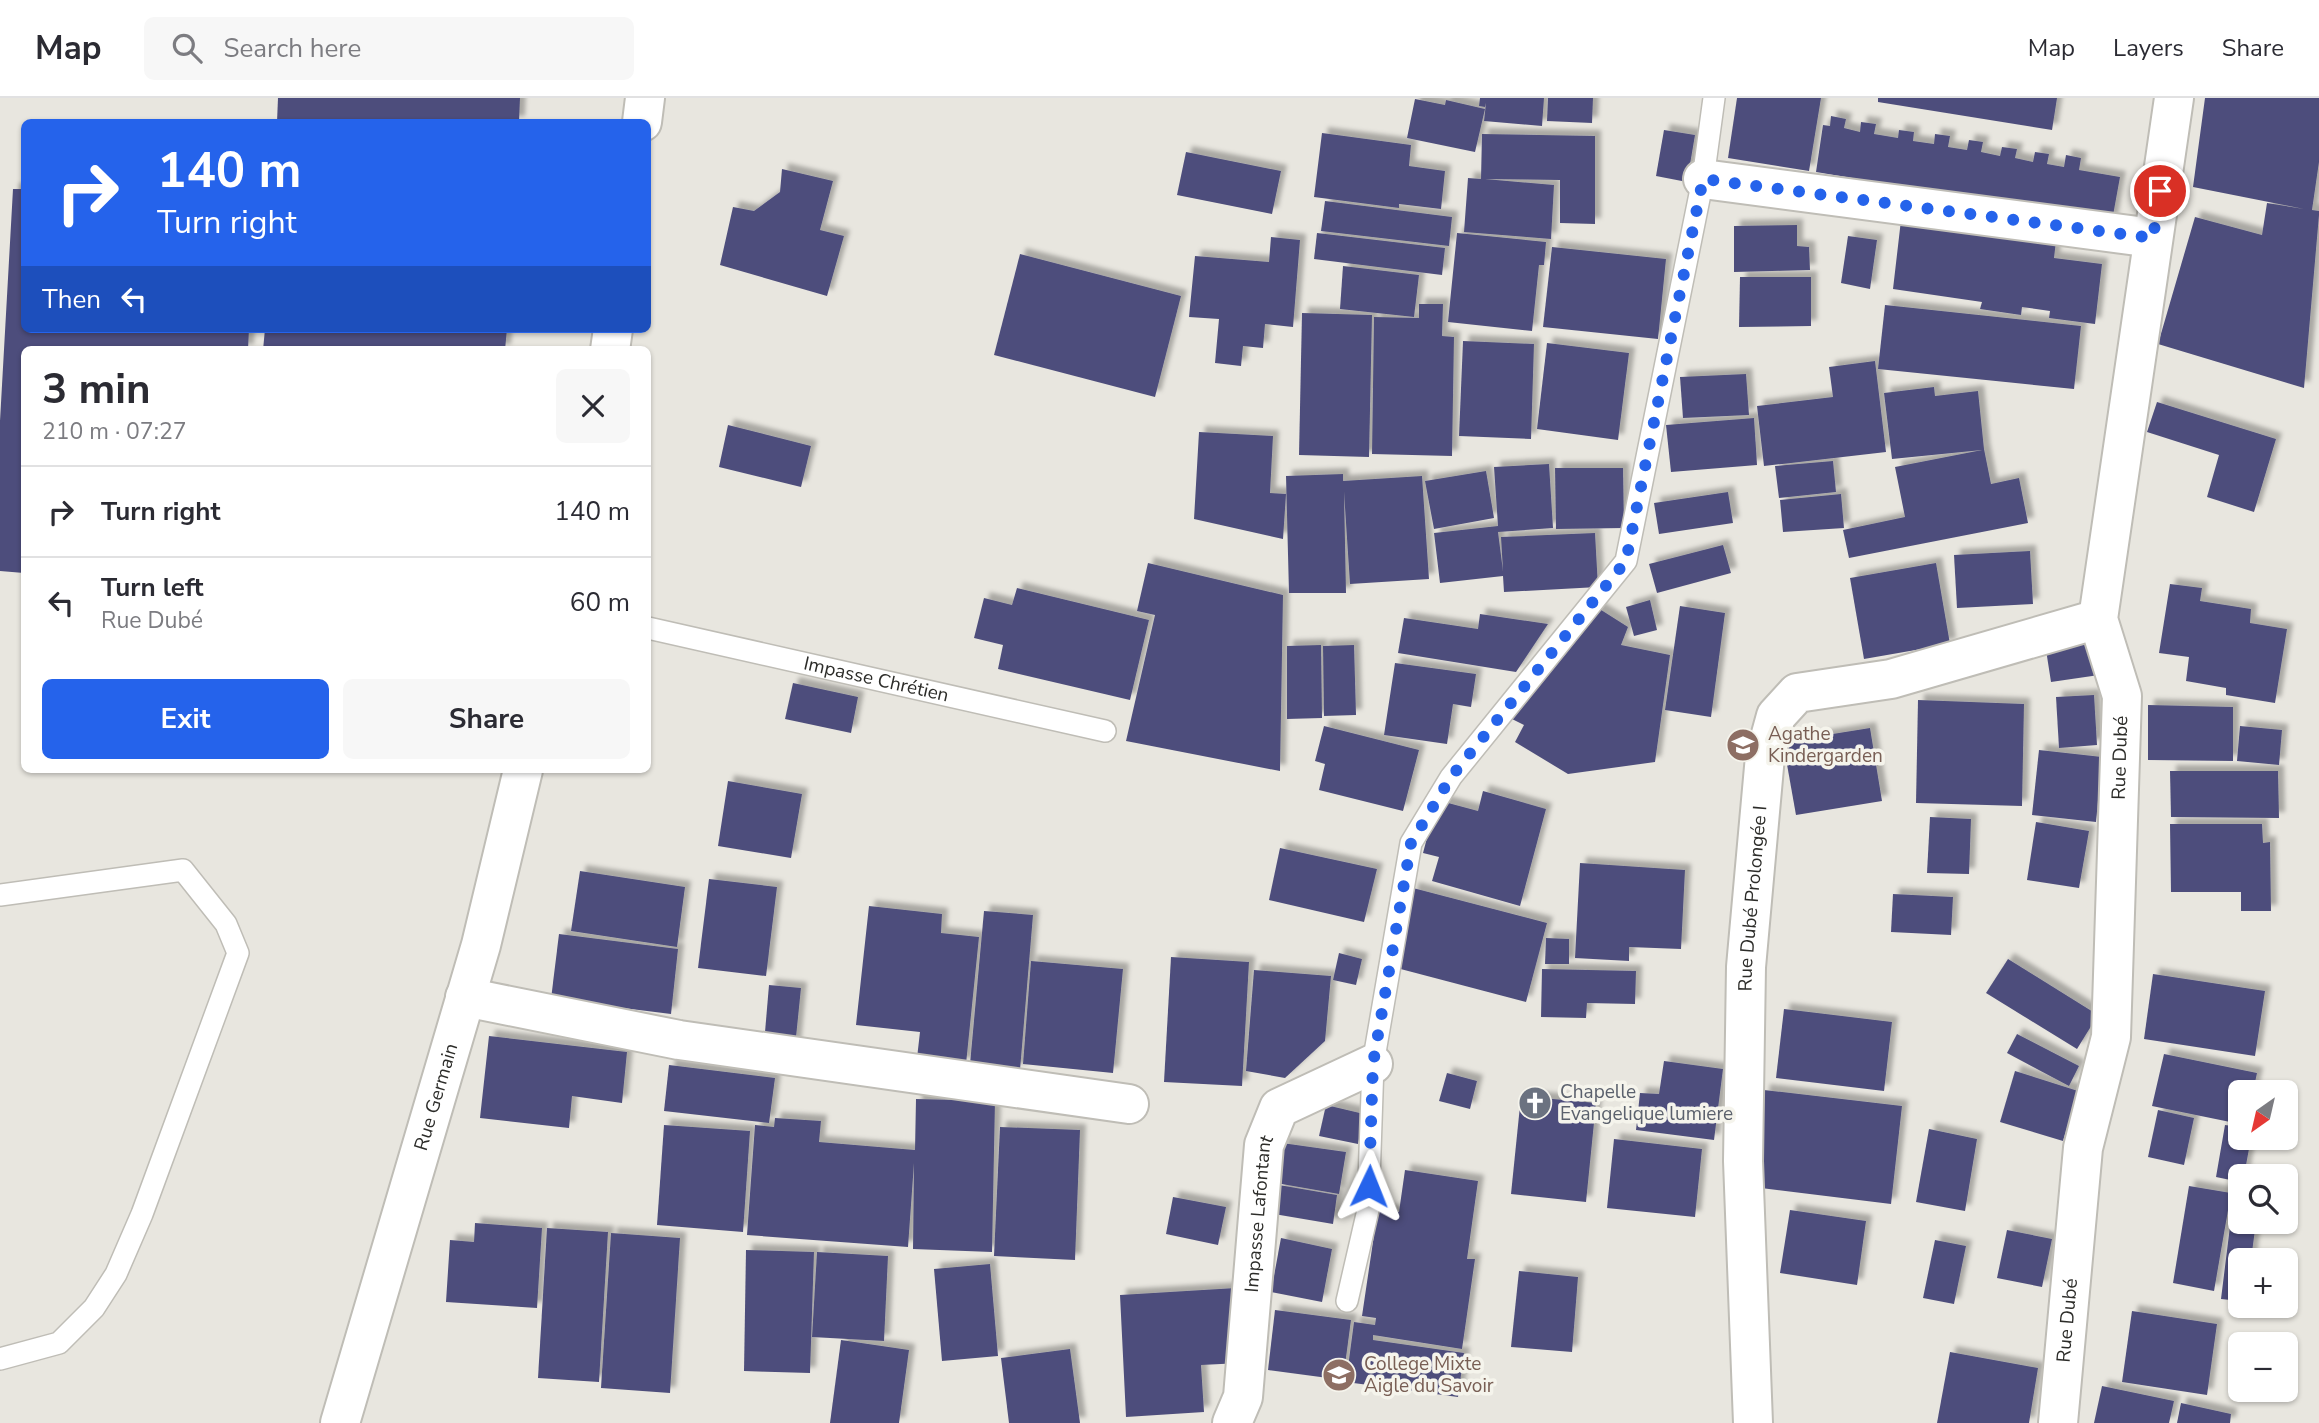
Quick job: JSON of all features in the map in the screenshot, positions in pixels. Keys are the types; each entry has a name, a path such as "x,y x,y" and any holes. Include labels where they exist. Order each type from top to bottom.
{"street":[{"path":"642,119 645,98"},
{"name":"Rue Dubé","path":"2058,1423 2083,1148 2112,1024 2122,696 2098,619 2174,98"},
{"path":"1703,179 2153,238"},
{"name":"Rue Dubé Prolongée I","path":"1753,1423 1743,1161 1746,967 1765,756 1776,716 1797,693 1891,679 2098,619"},
{"name":"Rue Germain","path":"340,1423 481,945 522,773"},
{"path":"466,997 679,1040 1129,1104"},
{"name":"Impasse Lafontant","path":"1232,1423 1243,1397 1264,1145 1279,1108 1373,1064"}],"lane":[{"path":"1347,1301 1368,1210 1373,1064 1411,843 1451,777 1626,561 1703,179 1714,98"},
{"name":"Impasse Chrétien","path":"651,629 1105,731"},
{"path":"0,895 183,870 226,924 238,953 142,1214 116,1274 94,1308 59,1343 0,1359"}],"building":[{"path":"278,98 520,98 519,119 277,119"},
{"path":"1480,98 1544,98 1542,126 1484,121 1486,103 1485,107 1479,106"},
{"path":"1548,98 1593,98 1592,123 1547,121"},
{"path":"1737,98 1821,98 1809,171 1728,158"},
{"path":"1878,98 2057,98 2052,130 1878,102"},
{"path":"2205,98 2319,98 2319,162 2312,210 2319,211 2319,215 2304,388 2158,344 2195,217 2262,235 2267,203 2304,209 2193,187"},
{"path":"1415,99 1445,105 1446,100 1485,109 1475,152 1407,138"},
{"path":"1831,116 1846,119 1844,128 1860,132 1861,122 1876,124 1874,134 1898,138 1899,130 1914,132 1913,141 1934,144 1935,134 1950,136 1948,147 1967,150 1969,140 1983,142 1981,152 2000,156 2002,147 2017,149 2015,158 2033,162 2035,152 2049,154 2047,164 2064,167 2066,155 2081,158 2079,170 2120,177 2112,221 1816,172 1823,125 1830,126"},
{"path":"1664,130 1695,135 1687,182 1656,176"},
{"path":"1322,133 1411,145 1409,166 1445,171 1441,209 1399,204 1399,208 1314,197"},
{"path":"1482,134 1595,136 1595,224 1560,223 1560,180 1485,179 1554,185 1551,239 1464,232 1468,178 1481,179"},
{"path":"1186,152 1281,171 1272,214 1177,195"},
{"path":"782,169 833,181 820,230 844,236 827,296 720,265 733,207 754,211 780,192"},
{"path":"13,189 21,189 21,333 249,333 248,346 21,346 21,573 0,571 0,421"},
{"path":"1325,201 1452,217 1449,246 1321,231"},
{"path":"1901,220 2056,241 2054,258 2102,264 2095,324 2049,318 2050,311 2022,307 2021,315 1980,309 1982,302 1893,289"},
{"path":"1797,225 1797,246 1809,247 1810,270 1734,272 1734,226"},
{"path":"1317,233 1445,248 1442,275 1314,259"},
{"path":"1457,233 1546,242 1544,265 1539,265 1532,331 1448,322"},
{"path":"1848,236 1877,240 1870,289 1841,283"},
{"path":"1271,237 1300,240 1293,327 1265,324 1263,348 1243,346 1241,366 1215,363 1219,319 1189,317 1195,256 1269,262"},
{"path":"1552,247 1666,259 1658,339 1543,327"},
{"path":"1020,254 1181,296 1155,397 994,355"},
{"path":"1343,266 1419,275 1414,317 1340,309"},
{"path":"1740,277 1811,277 1811,326 1739,327"},
{"path":"1419,304 1443,304 1442,336 1454,337 1452,456 1372,454 1374,317 1419,318"},
{"path":"1885,305 2081,326 2074,389 1878,369"},
{"path":"1302,313 1372,315 1369,457 1299,455"},
{"path":"265,333 507,333 505,346 263,346"},
{"path":"1463,341 1534,344 1531,439 1459,436"},
{"path":"1547,343 1629,353 1618,440 1537,429"},
{"path":"1875,361 1886,452 1764,466 1757,406 1833,397 1829,367"},
{"path":"1746,374 1749,415 1683,418 1680,377"},
{"path":"1934,387 1935,396 1978,391 1991,484 2019,478 2028,523 1849,558 1843,530 1905,517 1895,467 1982,450 1892,459 1884,393"},
{"path":"2157,402 2276,439 2254,512 2207,497 2219,455 2147,432"},
{"path":"1754,418 1757,465 1671,472 1666,425"},
{"path":"728,425 811,446 801,487 719,467"},
{"path":"1199,432 1273,436 1270,493 1286,494 1283,539 1194,519"},
{"path":"1833,461 1836,492 1779,498 1775,466"},
{"path":"1549,464 1553,528 1498,532 1503,571 1501,537 1595,533 1598,587 1504,592 1503,576 1440,583 1434,533 1498,526 1494,467"},
{"path":"1555,468 1623,468 1624,528 1556,529"},
{"path":"1486,471 1494,518 1434,529 1425,481"},
{"path":"1343,474 1343,481 1422,476 1429,579 1350,584 1344,492 1346,593 1289,593 1286,476"},
{"path":"1728,492 1733,523 1659,534 1654,503"},
{"path":"1841,494 1844,528 1783,532 1780,500"},
{"path":"1723,545 1731,573 1657,593 1649,564"},
{"path":"2030,551 2033,604 1957,608 1954,555"},
{"path":"1148,563 1283,595 1280,771 1126,741 1155,615 1137,611"},
{"path":"1936,563 1950,644 1864,659 1850,578"},
{"path":"2170,584 2202,588 2200,601 2251,609 2250,623 2287,629 2275,703 2226,695 2226,688 2186,681 2189,657 2159,653"},
{"path":"1017,588 1149,620 1130,700 998,669 1003,645 974,638 984,598 1012,605"},
{"path":"1650,600 1657,630 1634,636 1626,607"},
{"path":"1680,606 1725,613 1711,717 1665,710"},
{"path":"1598,608 1628,627 1621,645 1670,655 1655,762 1568,774 1515,742 1524,725 1512,719"},
{"path":"1480,614 1548,624 1516,672 1398,653 1404,618 1478,629"},
{"path":"2094,643 2099,675 2051,682 2046,650"},
{"path":"1321,645 1322,718 1287,719 1287,646"},
{"path":"1354,645 1356,715 1324,716 1323,646"},
{"path":"1395,663 1476,674 1471,707 1453,704 1447,744 1384,735"},
{"path":"793,683 858,697 851,733 785,719"},
{"path":"2094,695 2097,745 2059,748 2056,697"},
{"path":"1918,700 2024,704 2022,806 1916,803"},
{"path":"2148,705 2233,707 2233,761 2148,760"},
{"path":"1324,726 1419,750 1403,811 1319,790 1325,764 1315,761"},
{"path":"2240,726 2282,730 2279,765 2237,761"},
{"path":"1870,728 1882,801 1796,815 1783,742"},
{"path":"2039,750 2102,757 2096,822 2032,815"},
{"path":"2170,771 2278,771 2279,818 2171,817"},
{"path":"728,781 802,794 791,858 718,846"},
{"path":"1483,791 1546,809 1520,906 1432,881 1439,857 1423,853 1437,800 1478,811"},
{"path":"1930,817 1971,819 1969,874 1927,873"},
{"path":"2036,822 2089,831 2079,888 2027,880"},
{"path":"2170,824 2262,824 2263,843 2270,842 2271,911 2241,911 2241,892 2171,892"},
{"path":"1280,848 1377,869 1364,922 1269,900"},
{"path":"1580,863 1685,870 1681,949 1629,947 1629,961 1575,958"},
{"path":"580,871 685,887 677,947 571,931"},
{"path":"709,879 777,887 766,976 698,968"},
{"path":"1413,888 1547,923 1526,1002 1393,967"},
{"path":"1893,894 1953,897 1951,935 1891,932"},
{"path":"869,906 942,914 941,933 979,937 966,1064 917,1058 920,1032 856,1025"},
{"path":"984,911 1033,915 1020,1070 970,1064"},
{"path":"559,934 678,949 671,1014 551,999"},
{"path":"1546,938 1569,939 1569,964 1545,964"},
{"path":"1339,953 1362,959 1356,985 1333,980"},
{"path":"1171,957 1249,962 1242,1086 1164,1082"},
{"path":"2008,959 2098,1015 2077,1049 1986,993"},
{"path":"1031,961 1123,969 1113,1073 1023,1064"},
{"path":"1542,969 1636,971 1635,1004 1587,1003 1586,1018 1541,1017"},
{"path":"1254,970 1331,976 1325,1041 1285,1078 1246,1071"},
{"path":"2153,974 2265,991 2255,1056 2144,1039"},
{"path":"769,985 801,988 795,1047 764,1044"},
{"path":"1784,1009 1892,1022 1884,1091 1776,1078"},
{"path":"2017,1034 2079,1066 2069,1086 2007,1053"},
{"path":"489,1036 627,1052 622,1103 572,1096 569,1128 480,1118"},
{"path":"2164,1054 2257,1073 2256,1080 2228,1080 2228,1122 2152,1106"},
{"path":"1664,1061 1723,1069 1714,1140 1636,1130 1640,1093 1659,1094"},
{"path":"669,1065 775,1078 769,1123 664,1111"},
{"path":"2015,1071 2078,1091 2063,1141 2000,1122"},
{"path":"1447,1073 1477,1081 1470,1109 1439,1101"},
{"path":"1764,1090 1902,1106 1891,1204 1753,1187"},
{"path":"1521,1096 1596,1103 1586,1202 1511,1194"},
{"path":"916,1099 995,1101 992,1252 913,1249 914,1163 908,1247 747,1235 755,1125 774,1127 775,1118 821,1121 819,1142 915,1150"},
{"path":"1326,1105 1364,1114 1358,1144 1319,1136"},
{"path":"2158,1110 2194,1118 2184,1165 2148,1157"},
{"path":"664,1125 750,1131 743,1232 657,1225"},
{"path":"2225,1125 2228,1125 2228,1150 2249,1150 2246,1164 2228,1164 2228,1180 2216,1177"},
{"path":"1000,1127 1080,1130 1075,1260 994,1256"},
{"path":"1929,1129 1977,1139 1965,1211 1916,1202"},
{"path":"1614,1139 1702,1149 1695,1217 1607,1208"},
{"path":"1282,1143 1346,1152 1339,1194 1276,1183"},
{"path":"1405,1170 1478,1181 1467,1259 1475,1259 1462,1349 1373,1335 1373,1340 1464,1353 1458,1397 1346,1382 1354,1322 1375,1325 1376,1318 1362,1316 1378,1208 1399,1212"},
{"path":"1279,1185 1337,1195 1333,1224 1274,1214"},
{"path":"2189,1186 2228,1192 2228,1210 2214,1291 2173,1283"},
{"path":"1173,1197 1226,1207 1218,1245 1166,1234"},
{"path":"1790,1210 1866,1221 1857,1285 1780,1273"},
{"path":"475,1223 542,1228 537,1308 446,1302 450,1240 474,1242"},
{"path":"547,1228 608,1232 599,1382 538,1378"},
{"path":"2007,1230 2052,1239 2042,1287 1997,1278"},
{"path":"611,1233 680,1238 670,1393 601,1388"},
{"path":"2229,1234 2254,1234 2253,1248 2228,1248 2228,1300 2221,1299"},
{"path":"1281,1238 1332,1249 1322,1302 1271,1292"},
{"path":"1935,1240 1966,1246 1954,1304 1923,1298"},
{"path":"746,1250 814,1252 810,1373 744,1371"},
{"path":"817,1252 888,1256 884,1341 812,1337"},
{"path":"990,1264 998,1356 942,1361 934,1269"},
{"path":"1519,1271 1578,1277 1572,1352 1511,1347"},
{"path":"1236,1288 1241,1363 1201,1365 1204,1412 1126,1417 1120,1295"},
{"path":"1275,1310 1351,1320 1343,1380 1268,1370"},
{"path":"2132,1311 2217,1324 2207,1395 2122,1382"},
{"path":"841,1340 909,1350 899,1423 830,1423"},
{"path":"1070,1349 1080,1423 1009,1423 1001,1358"},
{"path":"1950,1352 2038,1368 2029,1423 1937,1423"},
{"path":"2102,1386 2174,1401 2169,1423 2094,1423"},
{"path":"2181,1403 2231,1414 2230,1423 2177,1423"}],"place":[{"name":"Agathe Kindergarden","path":"1743,745"},
{"name":"Chapelle Evangelique lumiere","path":"1535,1103"},
{"name":"College Mixte Aigle du Savoir","path":"1339,1375"}],"route":[{"path":"1369,1186 1373,1064 1411,843 1451,777 1626,561 1703,179 2153,238 2160,191"}]}
